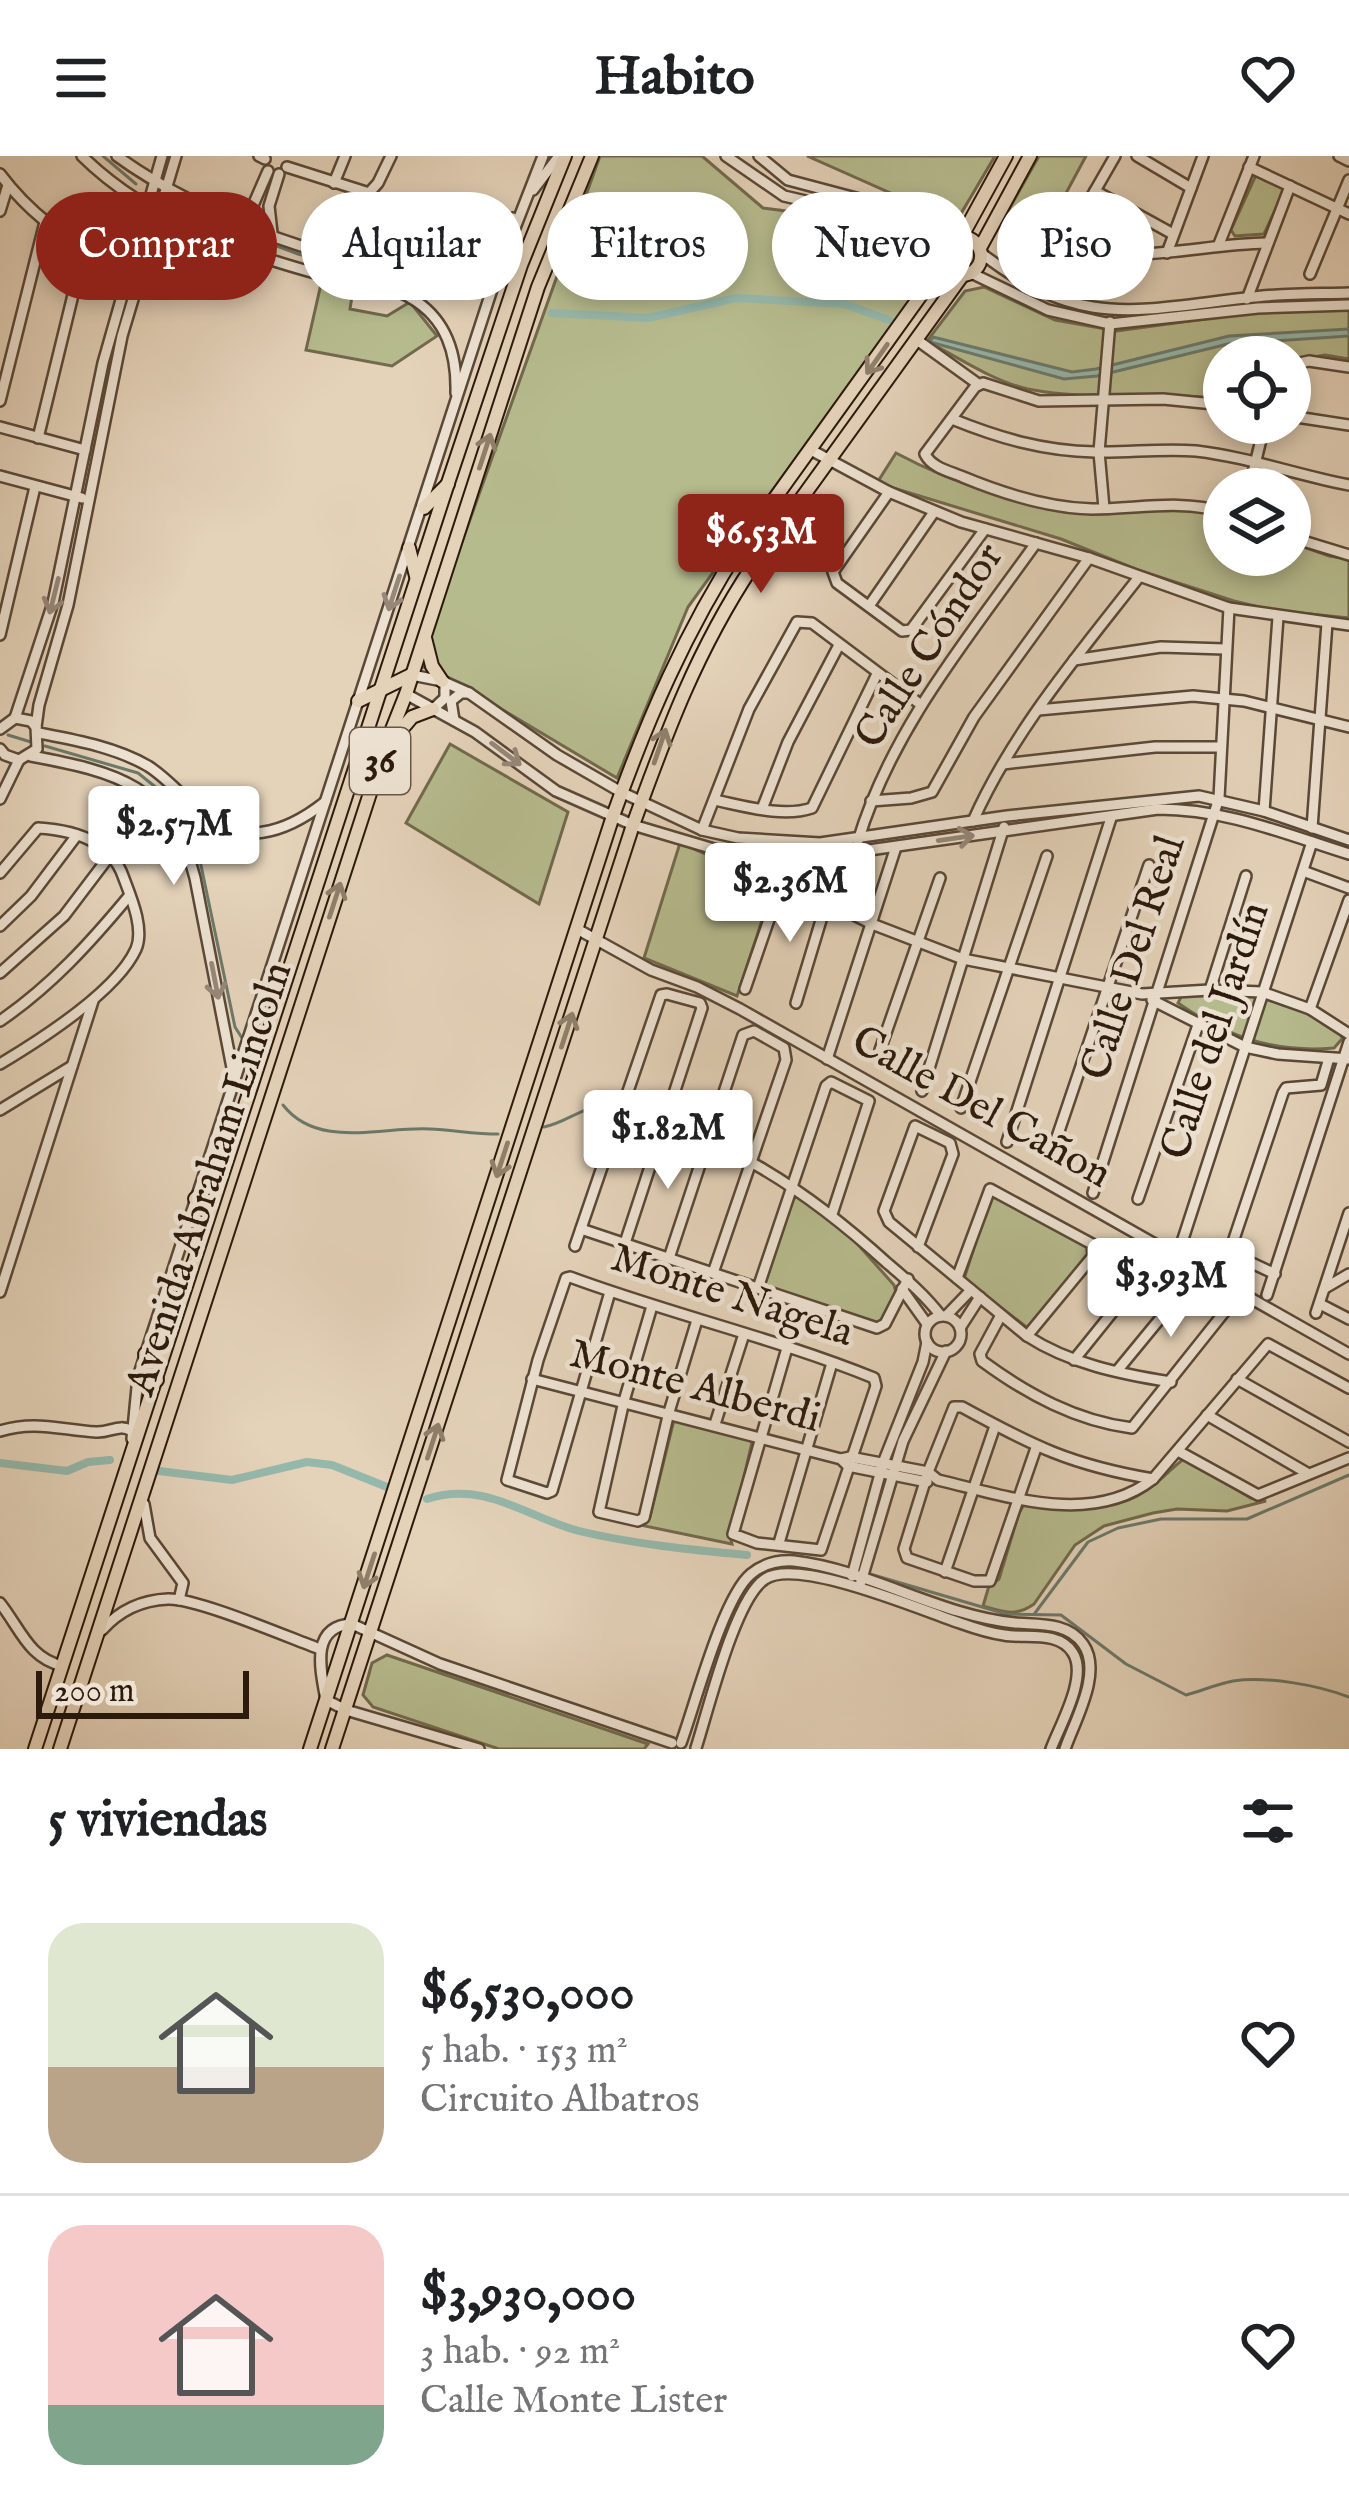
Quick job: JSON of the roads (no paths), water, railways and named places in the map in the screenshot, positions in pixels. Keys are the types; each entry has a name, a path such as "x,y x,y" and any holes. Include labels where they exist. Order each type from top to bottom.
{"main road":[{"name":"36","path":"38,1743 448,483 562,156"},
{"name":"Avenida Abraham Lincoln","path":"576,192 592,156"},
{"path":"973,212 1006,156"},
{"path":"973,269 1030,156"},
{"path":"973,240 981,250"},
{"name":"Avenida Abraham Lincoln","path":"60,1749 406,683 547,270"},
{"path":"310,1749 613,816 662,684 711,591 915,300"},
{"path":"332,1749 668,725 704,646 752,567 947,300"},
{"path":"855,390 871,402"},
{"path":"424,508 448,483"},
{"path":"439,514 442,538 454,544"},
{"path":"409,548 417,580"},
{"path":"425,635 432,667 444,681"},
{"path":"358,700 406,683 397,646"},
{"path":"385,747 412,716 433,709"},
{"path":"195,1199 226,1168"},
{"path":"145,1354 157,1380 171,1381 182,1371"},
{"path":"395,1491 415,1498"}],"street":[{"path":"82,156 126,192"},
{"path":"117,156 173,192"},
{"path":"150,192 162,156"},
{"path":"165,192 176,156"},
{"path":"334,182 345,156"},
{"path":"264,157 280,167 369,193 391,156"},
{"path":"523,202 543,156"},
{"path":"523,202 562,156"},
{"path":"726,156 778,192"},
{"path":"759,156 788,180 830,192"},
{"path":"1115,156 1095,191 1173,234"},
{"path":"1137,156 1191,188"},
{"path":"1167,253 1203,156"},
{"path":"1339,156 1349,161"},
{"path":"1219,244 1251,161 1349,214"},
{"path":"263,192 280,167"},
{"path":"0,174 36,212"},
{"path":"1310,274 1349,180"},
{"path":"0,211 8,185"},
{"path":"1245,310 1290,186"},
{"path":"1154,254 1266,243"},
{"path":"981,250 997,264"},
{"path":"0,400 36,257"},
{"path":"1026,300 1062,315 1109,317 1245,310 1349,292"},
{"path":"1058,300 1109,317 1247,297 1349,304"},
{"path":"38,438 72,300"},
{"path":"0,771 3,752 19,760 37,749 38,705 68,605 85,451 120,300"},
{"path":"0,729 53,603 133,300"},
{"path":"413,300 447,335 455,359 461,450"},
{"path":"133,1456 133,1398 145,1354 491,300"},
{"path":"1104,508 1099,452 1109,317"},
{"path":"917,340 983,383 1040,401 1203,403"},
{"path":"1311,361 1349,367"},
{"path":"983,383 926,454 933,465 992,489 1050,505 1171,504 1203,509"},
{"path":"952,419 1038,448 1171,449 1256,462 1349,485"},
{"path":"1311,419 1349,425"},
{"path":"0,427 85,451"},
{"path":"1254,468 1260,444"},
{"path":"811,450 889,493 985,529 1089,558 1229,608 1349,625"},
{"path":"0,476 83,498"},
{"path":"0,635 35,487"},
{"path":"889,493 833,572 836,583 898,630 911,629 985,529"},
{"path":"869,606 934,512"},
{"path":"1311,543 1349,555"},
{"name":"Calle Cóndor","path":"855,852 871,801 920,704 1036,544"},
{"path":"871,801 932,792 974,716 1089,558"},
{"path":"973,821 1038,710 1139,577"},
{"name":"Calle Del Real","path":"1093,1193 1219,798 1229,608"},
{"path":"1264,811 1278,616"},
{"path":"702,830 748,709 797,622 812,623 920,704"},
{"path":"1312,828 1328,623"},
{"path":"762,809 788,742 839,646"},
{"path":"1074,660 1161,647 1225,650"},
{"path":"714,800 802,812 816,805 877,674"},
{"path":"433,709 445,698 444,681"},
{"path":"406,683 444,681 470,693 557,755 621,792 702,830 764,842 859,838 1159,798 1219,798 1349,840"},
{"path":"406,683 433,709 556,791 633,825 724,852 920,944 1009,970 1156,997 1210,990 1262,992 1310,1010 1349,1038 1347,1059 1267,1295"},
{"path":"454,720 452,701 461,693 470,693"},
{"path":"1038,710 1152,698 1223,698 1349,727"},
{"path":"8,719 31,721 38,730 142,763 200,813 232,831 264,834 301,821 325,802"},
{"path":"1003,764 1155,746 1219,747"},
{"path":"31,756 112,775 142,789 174,823 195,878 235,1081"},
{"path":"0,799 19,760"},
{"path":"174,823 176,806 190,802"},
{"path":"724,852 841,854 1158,809 1215,812 1349,854"},
{"path":"174,823 191,825 200,813"},
{"path":"922,1091 1007,817"},
{"path":"1007,1142 1111,818"},
{"path":"0,873 33,831 56,830 92,840 111,854 137,926 136,948 93,1001 0,1064"},
{"path":"0,926 31,896 77,835"},
{"path":"764,842 767,856 783,879"},
{"name":"Calle del Jardín","path":"1183,1239 1312,842"},
{"path":"827,1059 896,847"},
{"path":"0,974 64,916 111,854"},
{"path":"796,1003 841,854"},
{"path":"961,1108 1047,856"},
{"path":"1055,1144 1149,865"},
{"path":"1303,871 1349,888"},
{"path":"1210,990 1246,876"},
{"path":"880,1050 940,878"},
{"path":"745,989 783,879"},
{"path":"0,1021 65,968 129,895"},
{"path":"1310,1010 1349,900"},
{"name":"Calle Del Cañon","path":"577,929 651,970 710,992 1349,1354"},
{"path":"575,1246 662,995 700,1003 625,1244"},
{"path":"1156,997 1198,1025 1245,1047 1347,1059"},
{"path":"1,1281 93,1001"},
{"path":"1138,1199 1198,1025"},
{"path":"669,1258 743,1035 758,1033 786,1053 713,1273"},
{"path":"1275,1274 1239,1257 1234,1239 1283,1093 1286,1088 1321,1085 1329,1058"},
{"path":"0,1110 74,1066"},
{"path":"758,1288 830,1083 869,1099 832,1214"},
{"path":"621,1109 709,1140 793,1186 892,1268 927,1324 927,1342 855,1583"},
{"path":"918,1246 952,1148 915,1126 885,1216 918,1246 1027,1336 1074,1360 1171,1382"},
{"path":"957,1278 990,1190 1092,1244 1093,1256 1027,1336"},
{"path":"1349,1213 1318,1309 1349,1319"},
{"path":"581,1229 879,1328 905,1284"},
{"path":"1001,1315 980,1354 982,1361 1037,1398 1132,1428 1230,1305 1191,1281 1152,1263 1146,1265 1074,1360"},
{"path":"1325,1288 1349,1274"},
{"name":"Monte Nagela","path":"532,1379 570,1277 872,1377 876,1384 846,1461"},
{"path":"1117,1371 1191,1281"},
{"path":"905,1284 960,1329"},
{"path":"532,1379 507,1480 547,1493 552,1491 610,1292"},
{"path":"927,1324 975,1294"},
{"path":"887,1469 946,1351 958,1343 975,1294"},
{"path":"652,1306 624,1401 597,1509 600,1513 644,1518 697,1320"},
{"path":"716,1424 744,1334"},
{"path":"927,1342 935,1350 946,1351"},
{"path":"926,1477 1017,1497 1091,1505 1129,1494 1153,1479 1265,1346 1273,1344 1349,1388"},
{"path":"787,1348 735,1538 823,1548 846,1461"},
{"path":"779,1544 832,1363"},
{"name":"Monte Alberdi","path":"532,1379 846,1461 926,1477"},
{"path":"1237,1379 1349,1442"},
{"path":"0,1431 56,1424 101,1432 116,1426 133,1398"},
{"path":"1036,1448 990,1580 979,1582 905,1557 926,1477 949,1412 957,1406 1036,1448 1089,1466 1153,1479"},
{"path":"1207,1415 1307,1473"},
{"path":"116,1426 132,1431"},
{"path":"945,1572 994,1426"},
{"path":"1178,1451 1258,1496 1349,1458"},
{"path":"144,1489 143,1511 150,1538 181,1579 179,1600"},
{"path":"676,1743 733,1598 750,1575 767,1564 785,1561 997,1634 1066,1644 1076,1659 1077,1676 1051,1749"},
{"path":"479,1749 326,1700 320,1648 332,1630 354,1619 371,1632 440,1664 696,1748 736,1624 752,1591 772,1575 788,1573 855,1583 986,1617 1054,1626 1072,1634 1085,1647 1090,1671 1065,1749"},
{"path":"95,1640 118,1615 136,1605 179,1600 320,1648"},
{"path":"0,1603 35,1653 63,1666"},
{"path":"25,1749 38,1743"},
{"path":"657,1749 676,1743"}],"water":[{"path":"1349,329 1349,336 1311,339 1229,336"},
{"path":"933,337 1072,372 1203,342 1203,350 1097,376 1064,379 930,342"}],"waterway":[{"path":"103,156 136,184"},
{"path":"277,246 301,255"},
{"path":"552,313 648,318 736,298 844,304 889,320"},
{"path":"8,735 31,742"},
{"path":"45,746 138,773 168,797"},
{"path":"195,837 235,1027 242,1038"},
{"path":"283,1105 297,1119 332,1132 430,1129 498,1134"},
{"path":"544,1127 610,1106"},
{"path":"0,1463 67,1471 110,1460"},
{"path":"159,1471 232,1480 307,1462 332,1465 387,1487"},
{"path":"1035,1613 1088,1542 1118,1528 1161,1519 1247,1519 1349,1475"},
{"path":"427,1499 448,1494 487,1497 599,1536 747,1555"},
{"path":"870,1574 1006,1614 1061,1615 1126,1664 1186,1695 1233,1681 1261,1680 1307,1685 1349,1697"}]}
